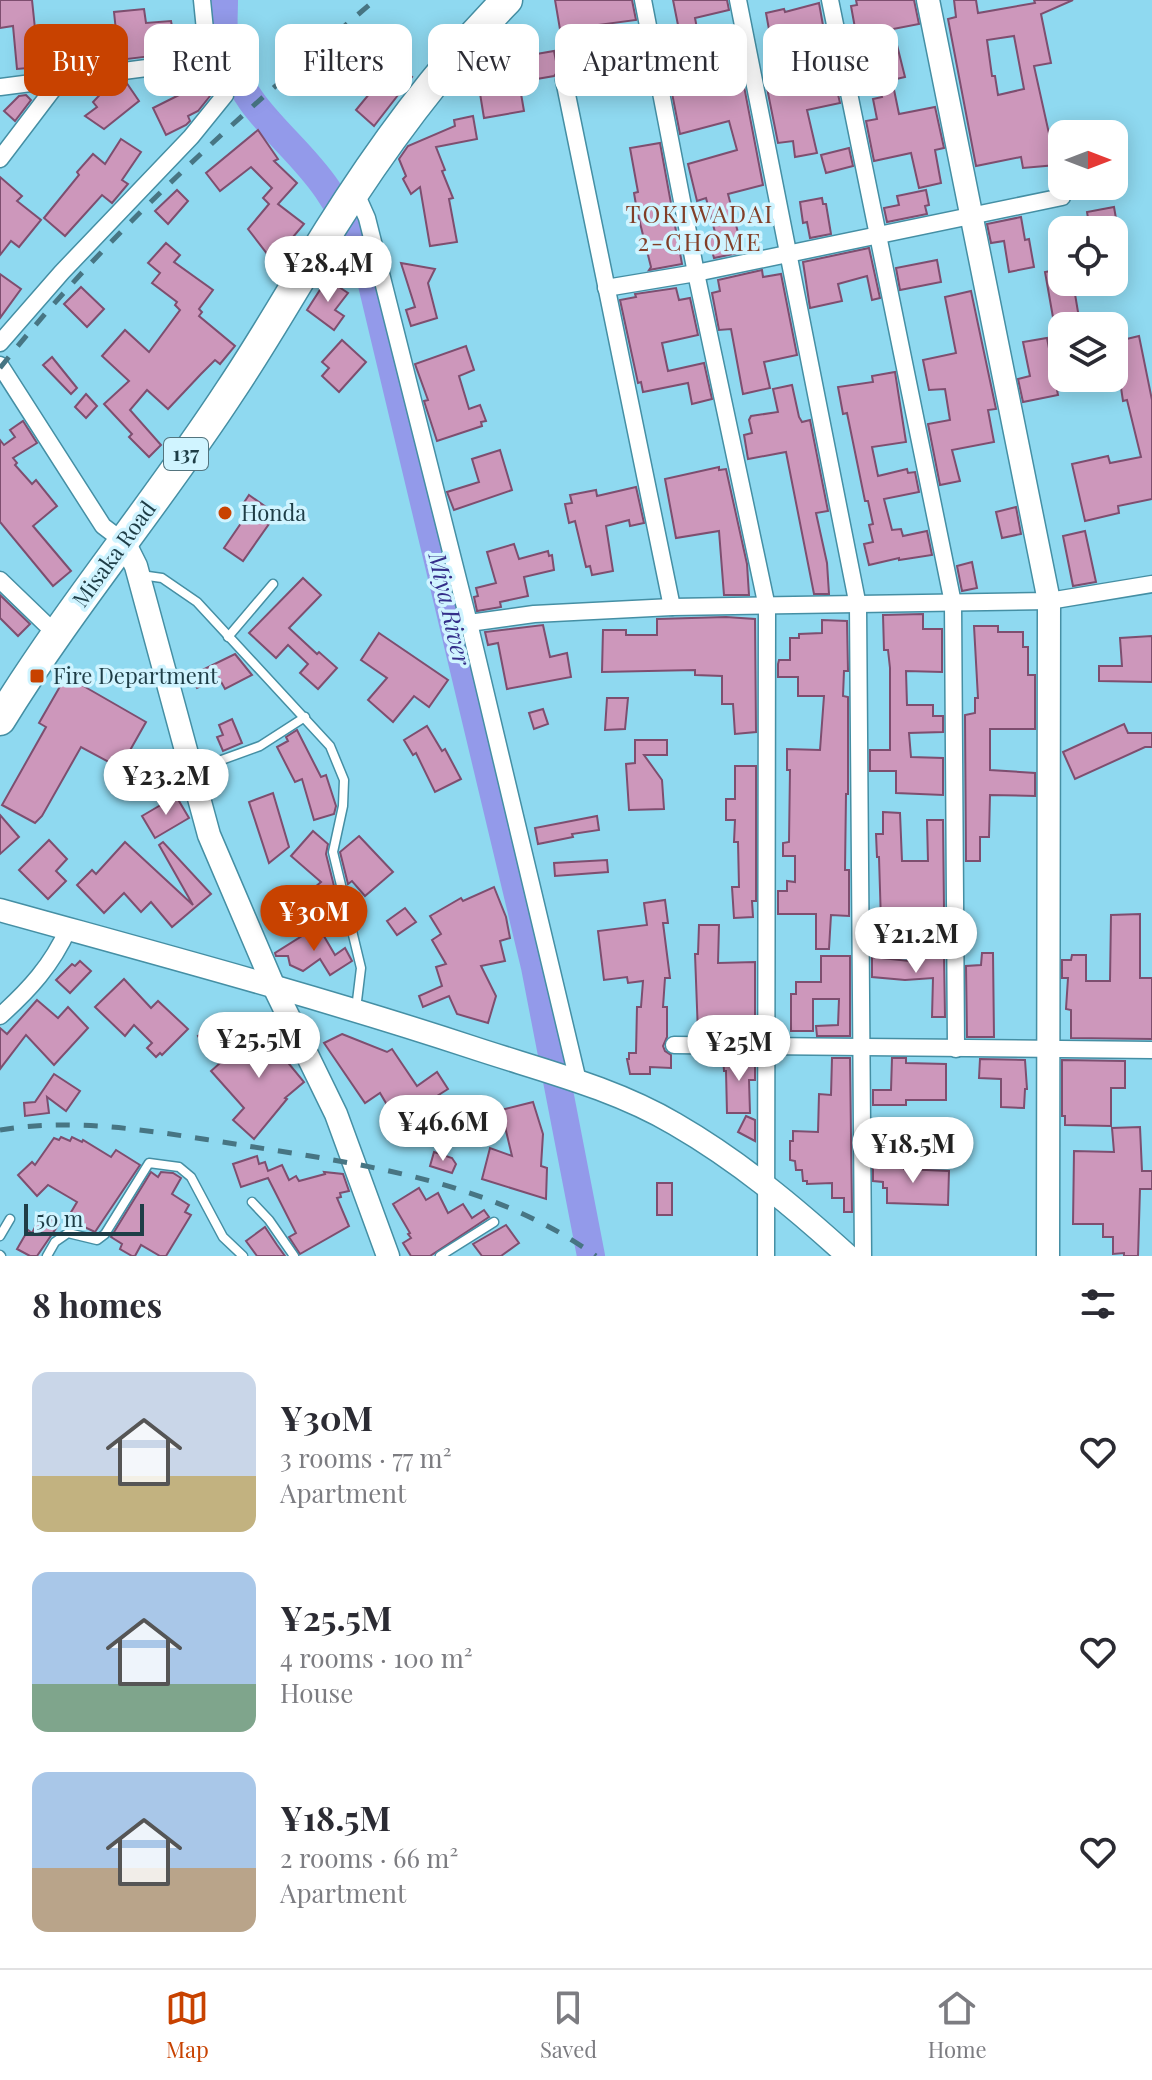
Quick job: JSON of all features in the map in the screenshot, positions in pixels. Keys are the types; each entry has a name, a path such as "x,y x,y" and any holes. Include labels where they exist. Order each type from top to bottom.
{"highway":[{"name":"Misaka Road","path":"0,720 55,633 124,542 230,391 344,207 426,90 507,0"}],"street":[{"path":"202,0 204,24"},
{"path":"643,0 696,273 767,607 766,1256"},
{"path":"738,0 858,606 863,1256"},
{"path":"830,0 953,603 956,1049"},
{"path":"928,0 1049,601 1048,1256"},
{"path":"0,87 24,84"},
{"path":"0,159 48,96"},
{"path":"0,343 62,272 191,137 224,96"},
{"path":"567,96 672,607"},
{"path":"606,288 696,273 1048,200"},
{"path":"344,207 367,218 469,623 573,1079"},
{"path":"0,365 103,526 124,542 138,574 209,835 274,987 336,1114 388,1256"},
{"path":"0,580 55,633"},
{"path":"469,623 534,614 672,607 1049,601 1152,584"},
{"path":"0,910 356,1009 573,1079 674,1123 767,1184 848,1256"},
{"path":"0,1016 34,984 58,952 68,929"},
{"path":"674,1045 1152,1050"}],"lane":[{"path":"138,574 162,578 197,602 330,746 344,780 343,806 333,852 361,968 356,1009"},
{"path":"228,637 273,584"},
{"path":"191,772 260,746 305,717"},
{"path":"47,1256 55,1242 68,1233 97,1240 105,1234 149,1163 179,1167 191,1177 223,1237 243,1256"},
{"path":"252,1202 294,1256"},
{"path":"0,1236 10,1219"},
{"path":"440,1256 494,1222"}],"building":[{"path":"0,0 32,0 35,24 24,24 24,68 17,69 13,26 0,28"},
{"path":"555,0 632,0 636,20 605,24 559,24"},
{"path":"673,0 727,0 729,10 695,18 696,24 678,24"},
{"path":"856,0 914,0 919,24 898,28 898,24 854,24 851,6 857,5"},
{"path":"954,0 976,0 978,13 1035,3 1034,0 1073,0 1041,14 1051,63 1034,66 1048,129 1048,166 1023,168 1021,157 976,166 948,19 956,17","holes":["1014,36 1024,89 998,95 987,40"]},
{"path":"819,3 823,24 768,24 766,13 784,9 785,12"},
{"path":"144,9 146,23 171,21 172,24 144,24 144,57 128,59 128,24 115,24 114,12"},
{"path":"898,49 905,77 898,79"},
{"path":"554,51 554,76 539,79 539,54"},
{"path":"128,85 139,101 104,129 85,116 97,107 93,102 99,96 128,96"},
{"path":"19,96 27,96 31,100 15,121 4,111"},
{"path":"177,96 210,96 198,111 188,116 190,121 186,125 166,135 153,108"},
{"path":"368,96 397,96 374,126 356,110"},
{"path":"480,96 521,96 524,111 484,118"},
{"path":"673,96 746,96 763,185 728,194 743,252 714,258 710,252 706,239 716,236 706,198 697,201 688,164 737,150 729,121 680,134"},
{"path":"769,96 838,96 840,103 807,110 817,153 795,157 793,141 778,143"},
{"path":"895,96 899,114 935,107 944,148 935,150 941,183 919,188 911,153 874,161 866,121 877,119 873,99"},
{"path":"473,116 477,139 436,147 453,198 449,199 457,242 430,246 420,187 411,194 403,179 406,176 399,159 408,146 455,126 454,120"},
{"path":"258,130 278,159 274,161 297,183 278,204 304,224 288,243 296,250 281,272 248,229 269,204 263,198 272,188 251,167 220,191 206,173"},
{"path":"121,139 141,152 122,180 128,184 112,203 102,195 65,236 44,218 93,154 105,164"},
{"path":"660,143 682,264 649,270 651,267 634,193 638,192 630,148"},
{"path":"849,148 853,166 826,173 821,155"},
{"path":"0,177 22,196 17,201 41,220 19,247 11,241 0,255"},
{"path":"177,190 188,201 168,224 155,211"},
{"path":"926,190 927,214 887,222 884,208 899,205 897,196"},
{"path":"822,198 823,204 826,204 831,234 810,238 807,222 803,223 800,202"},
{"path":"1114,207 1116,216 1088,216 1087,212"},
{"path":"1021,217 1034,267 1009,272 1004,241 991,243 987,224"},
{"path":"166,243 180,255 174,262 213,290 199,309 202,312 199,316 235,346 220,364 215,360 168,409 147,390 130,410 161,445 149,457 104,404 129,381 102,356 125,330 149,352 180,310 175,305 177,302 152,283 160,273 148,263"},
{"path":"869,248 880,298 872,300 867,276 838,284 842,301 810,308 803,262"},
{"path":"937,260 941,282 900,290 896,268"},
{"path":"401,263 435,269 428,283 437,318 411,326 406,310 415,307"},
{"path":"762,270 763,277 781,274 797,355 764,362 770,388 743,394 731,329 719,330 712,293 720,291 718,280"},
{"path":"0,274 21,289 0,318"},
{"path":"327,279 348,293 335,310 344,316 334,330 307,310"},
{"path":"81,287 104,309 87,327 64,304"},
{"path":"676,288 679,300 690,298 698,335 662,343 668,371 704,363 712,399 692,404 688,383 643,392 641,382 638,383 620,300 636,297 635,294"},
{"path":"971,291 996,409 988,410 994,442 952,450 960,481 940,485 928,424 950,420 945,389 929,390 923,360 956,353 945,297"},
{"path":"1049,296 1075,296 1078,312 1052,312"},
{"path":"1139,336 1152,400 1152,499 1118,506 1119,513 1085,521 1072,464 1108,456 1110,463 1141,457 1127,400 1123,401 1122,392 1128,392 1128,339"},
{"path":"1047,338 1048,392 1057,392 1058,395 1023,402 1018,379 1030,376 1023,342"},
{"path":"342,340 366,362 339,392 322,376 329,368 322,362"},
{"path":"466,346 474,370 459,376 469,409 480,405 486,421 481,422 482,426 437,441 424,401 428,400 415,364"},
{"path":"52,357 77,388 71,394 43,365"},
{"path":"895,372 906,442 872,447 878,476 907,469 908,473 915,472 919,492 884,499 892,530 901,529 903,536 927,531 932,555 869,565 864,544 873,542 869,525 873,524 838,387 873,382 872,376"},
{"path":"792,385 799,417 802,422 810,420 828,511 816,513 827,563 829,594 814,594 786,452 748,459 744,435 752,433 751,416 778,412 773,389"},
{"path":"86,394 97,406 86,418 75,407"},
{"path":"23,421 37,443 13,458 17,463 15,465 32,484 36,480 57,506 33,526 71,571 53,586 0,522 0,440 4,445 15,437 10,430"},
{"path":"500,450 512,490 454,510 447,492 479,482 472,459"},
{"path":"719,467 719,470 726,469 747,564 749,595 724,595 719,531 676,538 665,479"},
{"path":"636,487 644,523 630,526 629,520 606,526 613,571 592,575 590,566 586,567 575,521 569,523 565,504 572,503 570,495 596,490 597,496"},
{"path":"249,495 276,514 243,561 224,548 248,513 241,507"},
{"path":"1016,507 1021,534 1002,538 996,512"},
{"path":"1085,531 1096,582 1073,586 1063,536"},
{"path":"514,544 519,559 548,551 549,556 552,555 554,570 524,577 528,596 500,602 501,607 477,611 476,588 496,583 487,552"},
{"path":"972,562 977,588 962,591 957,566"},
{"path":"303,578 321,595 289,628 337,668 318,689 300,673 308,664 288,645 276,658 249,633"},
{"path":"0,595 30,624 18,636 0,618"},
{"path":"923,614 923,629 942,629 942,672 906,671 907,705 933,705 933,716 943,716 943,732 909,733 911,757 943,758 943,795 896,793 896,771 870,771 870,750 890,750 890,668 888,650 884,650 883,615"},
{"path":"657,619 755,619 756,732 735,734 733,704 722,704 722,676 695,675 695,670 602,672 603,630 626,630 626,635 657,635"},
{"path":"822,620 847,621 848,671 844,671 843,696 848,697 845,870 849,870 849,916 831,915 829,949 816,949 816,914 778,914 778,891 787,891 787,881 795,882 795,856 783,856 783,843 789,842 790,770 787,770 787,749 820,750 824,696 798,696 798,677 778,677 778,664 779,660 790,660 790,638 799,638 799,634 822,633"},
{"path":"543,625 550,657 567,653 571,677 507,689 498,643 488,645 485,632"},
{"path":"974,626 998,626 998,632 1023,632 1023,647 1028,647 1028,675 1035,675 1035,729 990,729 990,770 1035,773 1035,796 990,795 989,837 980,837 980,861 966,861 965,715 975,713 975,698 978,698"},
{"path":"379,633 448,680 429,707 414,696 393,722 368,700 387,678 361,660"},
{"path":"1152,636 1152,682 1099,681 1099,666 1122,666 1120,638"},
{"path":"235,654 252,675 225,689 219,678 197,688 192,675"},
{"path":"66,676 146,722 120,768 81,747 35,823 2,805 46,727 39,723"},
{"path":"607,698 628,698 625,729 605,730"},
{"path":"543,709 548,724 534,729 529,713"},
{"path":"232,719 242,743 223,751 217,737 223,735 219,725"},
{"path":"1124,724 1128,733 1152,733 1152,747 1145,747 1075,779 1063,752"},
{"path":"427,726 442,751 445,749 461,779 435,792 416,753 413,755 404,740"},
{"path":"297,730 321,777 326,775 336,806 334,814 314,820 302,779 295,782 277,747 288,741 286,737"},
{"path":"635,740 667,740 667,755 644,755 662,780 664,809 629,810 626,764 635,763"},
{"path":"735,766 756,766 756,901 752,901 753,917 734,918 732,887 739,887 738,842 734,842 735,820 726,820 726,799 735,799"},
{"path":"273,793 289,847 269,863 249,802"},
{"path":"176,796 189,818 155,838 142,816"},
{"path":"883,812 900,813 902,861 928,861 927,820 943,820 944,909 908,910 909,920 881,922 876,834 883,834"},
{"path":"0,815 19,837 0,854"},
{"path":"597,816 599,830 538,844 535,828"},
{"path":"313,831 328,844 326,854 336,894 325,902 314,888 321,882 291,856"},
{"path":"359,836 393,872 365,896 352,881 348,884 340,852"},
{"path":"49,840 67,859 56,871 66,881 48,899 19,870"},
{"path":"125,842 193,905 159,845 163,842 211,894 172,927 151,902 141,912 124,893 104,913 77,885 92,870 96,874"},
{"path":"607,860 608,872 555,876 554,863"},
{"path":"494,887 506,917 510,938 500,941 505,961 481,966 496,996 488,1023 457,1014 449,996 423,1007 419,996 442,986 436,967 446,964 432,940 441,934 430,916 461,898 463,901"},
{"path":"665,900 668,923 663,923 670,978 665,978 663,1007 667,1007 667,1037 663,1046 671,1055 671,1068 650,1067 650,1074 630,1074 627,1059 629,1053 636,1053 637,1007 641,1007 643,981 628,983 627,977 604,980 598,931 647,925 644,903"},
{"path":"405,908 416,922 397,935 387,921"},
{"path":"1140,914 1140,978 1152,978 1152,1039 1071,1038 1071,1010 1066,1009 1068,978 1062,978 1062,960 1071,960 1072,955 1086,955 1086,981 1110,981 1111,915"},
{"path":"699,925 719,925 718,963 755,962 755,1035 698,1034 695,954 698,954"},
{"path":"318,926 335,955 345,948 352,961 330,975 320,959 303,971 290,965 288,956 276,956 275,953"},
{"path":"982,953 993,953 994,1037 967,1037 966,966 981,965"},
{"path":"944,955 945,1017 932,1017 933,978 905,980 872,977 872,957 918,962 918,956"},
{"path":"821,956 850,956 850,1036 817,1036 816,1026 838,1025 839,999 813,999 813,1031 791,1031 791,994 796,994 796,982 821,982"},
{"path":"80,961 91,971 70,993 56,980 72,964 75,966"},
{"path":"124,979 151,1008 158,1001 188,1029 162,1055 160,1053 156,1057 147,1048 152,1043 134,1025 125,1036 95,1007"},
{"path":"37,1000 58,1018 68,1007 88,1028 54,1065 26,1035 0,1069 0,1028 7,1034"},
{"path":"222,1023 229,1036 205,1049 198,1036"},
{"path":"279,1029 292,1055 285,1059 304,1082 285,1098 254,1139 233,1120 244,1108 211,1071 238,1047 245,1048 258,1037"},
{"path":"342,1034 387,1052 392,1049 417,1086 437,1072 448,1089 426,1103 435,1116 406,1137 380,1093 365,1103 324,1043"},
{"path":"723,1057 755,1057 755,1080 749,1080 750,1113 727,1113"},
{"path":"832,1058 850,1058 852,1212 844,1212 844,1198 832,1198 832,1183 807,1184 803,1181 802,1170 796,1170 795,1161 790,1160 793,1131 818,1132 819,1094 831,1095"},
{"path":"892,1058 906,1058 906,1063 946,1064 946,1100 906,1100 906,1105 873,1105 873,1090 891,1090"},
{"path":"980,1059 1025,1060 1027,1089 1024,1108 1001,1107 1001,1079 979,1078"},
{"path":"1062,1060 1125,1061 1125,1088 1111,1088 1111,1126 1065,1125 1065,1116 1062,1116"},
{"path":"54,1074 80,1091 66,1111 47,1097 49,1113 25,1116 24,1103 35,1102"},
{"path":"533,1102 543,1134 541,1166 547,1168 546,1199 482,1179 490,1148 512,1156 501,1110"},
{"path":"746,1116 755,1120 755,1141 738,1132"},
{"path":"1140,1127 1142,1171 1152,1171 1152,1189 1140,1189 1138,1256 1124,1256 1124,1253 1113,1254 1113,1237 1103,1237 1103,1224 1073,1224 1074,1151 1114,1152 1112,1128"},
{"path":"61,1137 70,1141 72,1137 83,1140 111,1157 116,1150 140,1165 95,1232 67,1219 77,1202 48,1185 37,1196 18,1175 32,1162 35,1165 54,1138 59,1140"},
{"path":"434,1152 452,1158 456,1164 452,1173 430,1166"},
{"path":"257,1156 259,1164 265,1162 268,1171 282,1165 289,1180 296,1176 299,1181 324,1172 343,1174 349,1191 340,1193 341,1197 337,1198 349,1226 300,1254 289,1237 296,1233 268,1178 241,1187 233,1164"},
{"path":"873,1163 904,1164 904,1169 949,1171 948,1205 887,1203 887,1188 883,1188 883,1182 873,1181"},
{"path":"151,1172 158,1177 161,1172 173,1173 181,1178 172,1194 189,1205 185,1212 191,1215 166,1256 160,1256 141,1245 132,1256 120,1249 122,1244 111,1237"},
{"path":"657,1183 672,1183 672,1215 657,1215"},
{"path":"419,1188 426,1200 438,1193 448,1213 463,1204 472,1218 484,1210 489,1217 430,1256 411,1256 403,1243 411,1238 410,1233 393,1204"},
{"path":"42,1214 59,1224 37,1256 30,1256 17,1249 28,1230 32,1233"},
{"path":"506,1225 519,1243 501,1256 482,1256 473,1244"},
{"path":"265,1227 285,1256 257,1256 246,1241"}],"waterway":[{"name":"Miya River","path":"224,0 225,43 234,72 257,108 327,189 351,229 369,272 535,967 591,1256"}],"railway":[{"path":"0,368 86,268 178,175 375,0"},
{"path":"0,1130 59,1125 118,1128 376,1168 468,1192 512,1209 555,1230 596,1256"}],"place":[{"name":"Honda","path":"225,513"},
{"name":"Fire Department","path":"37,676"}],"district":[{"name":"TOKIWADAI 2-CHOME","path":"700,229"}]}
